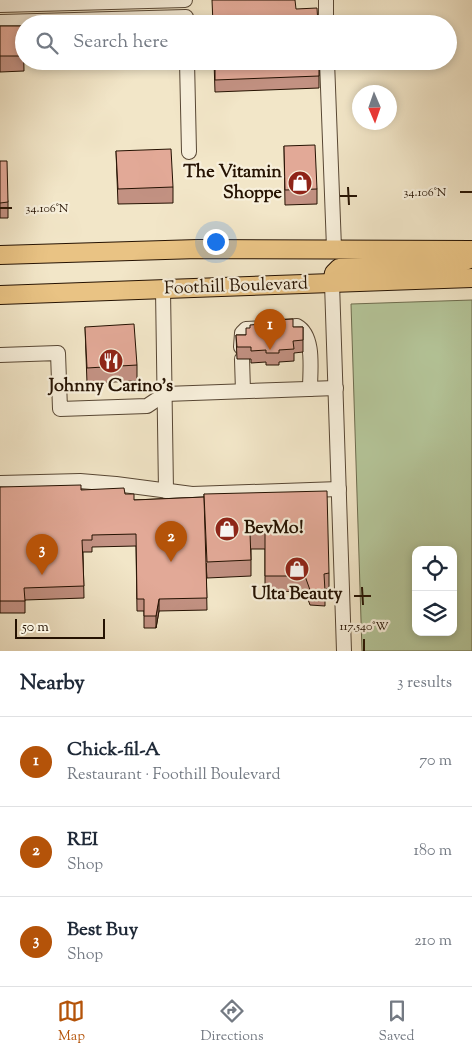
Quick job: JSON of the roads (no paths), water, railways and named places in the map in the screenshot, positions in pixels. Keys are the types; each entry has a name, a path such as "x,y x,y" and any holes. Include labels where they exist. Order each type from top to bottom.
{"main road":[{"name":"Foothill Boulevard","path":"0,255 198,249 472,250"},
{"path":"332,283 334,273 339,268 460,263 472,258"},
{"name":"Foothill Boulevard","path":"0,295 472,278"}],"lane":[{"path":"0,5 185,0 186,15"},
{"path":"326,0 326,15"},
{"path":"107,1 108,15"},
{"path":"0,22 15,22"},
{"path":"187,70 189,152"},
{"path":"328,70 334,248"},
{"path":"332,283 344,651"},
{"path":"163,290 166,491"},
{"path":"243,391 242,333 246,329 297,326 302,329 309,340 310,388"},
{"path":"0,355 58,353 60,409 148,406 165,394 336,388"},
{"path":"0,483 80,481 192,494 339,489"}],"place":[{"name":"The Vitamin Shoppe","path":"300,183"},
{"name":"Chick-fil-A","path":"270,350"},
{"name":"Johnny Carino's","path":"111,361"},
{"name":"BevMo!","path":"227,529"},
{"name":"REI","path":"171,562"},
{"name":"Ulta Beauty","path":"297,569"},
{"name":"Best Buy","path":"42,575"}]}
